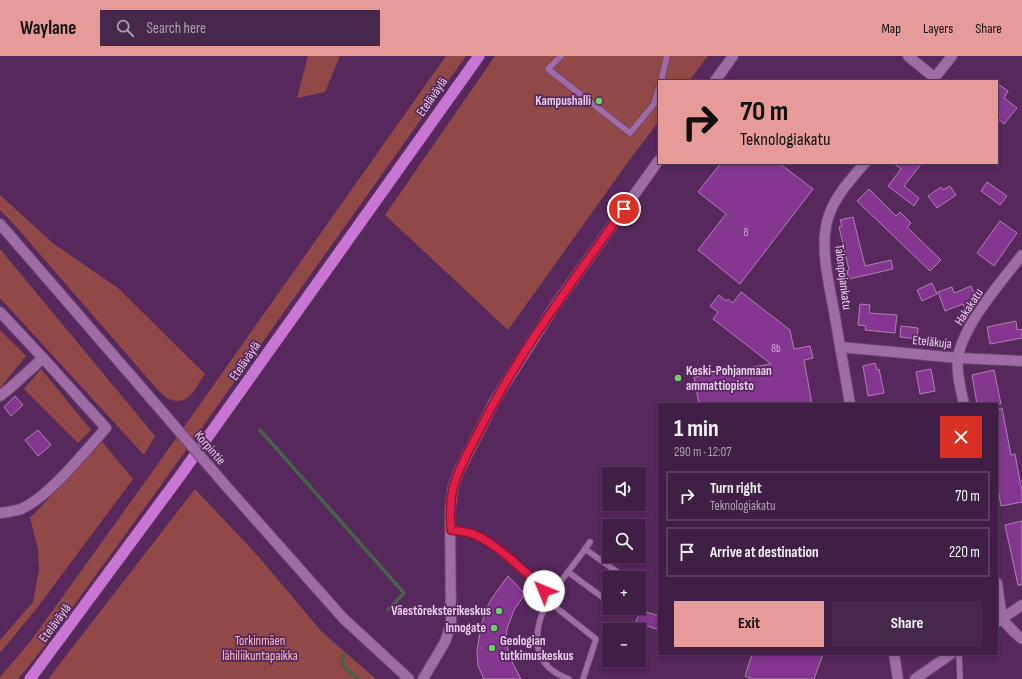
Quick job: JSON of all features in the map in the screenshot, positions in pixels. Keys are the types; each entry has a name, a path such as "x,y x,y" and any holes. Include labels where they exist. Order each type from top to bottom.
{"highway":[{"name":"Eteläväylä","path":"30,679 180,476 479,56"}],"street":[{"path":"716,80 733,56"},
{"path":"908,56 934,80 952,56"},
{"path":"423,679 445,642 450,624 451,501 453,487 459,471 494,400 554,307 658,161"},
{"name":"Talonpojankatu","path":"850,403 827,274 824,248 828,217 833,206 841,191 864,164"},
{"name":"Korpintie","path":"0,224 226,486 343,618 409,679"},
{"name":"Hakakatu","path":"964,403 957,369 960,347 976,316 1022,255"},
{"path":"0,312 106,428 77,460 35,501 20,509 0,513"},
{"name":"Eteläkuja","path":"840,347 958,358 1022,361"},
{"path":"0,396 43,358"},
{"path":"998,602 999,620 1022,639"},
{"path":"999,620 1022,605"},
{"path":"894,655 898,679"},
{"path":"915,679 950,655"}],"lane":[{"path":"561,56 548,69 630,133 654,104 658,90"},
{"path":"661,80 667,56"},
{"path":"654,104 658,107"},
{"path":"451,530 467,532 481,538 495,548 539,584 558,609 596,639 583,679"},
{"path":"569,679 558,675 542,660 536,641 539,626 549,598 590,542"},
{"path":"585,549 616,571"},
{"path":"568,572 602,597"},
{"path":"958,655 960,679"}],"green space":[{"path":"308,56 340,56 325,92 297,98"},
{"path":"446,56 466,56 159,488 43,648 18,679 0,679 0,677 30,642 150,475"},
{"path":"495,56 708,56 690,80 658,80 658,122 508,330 385,215"},
{"path":"0,195 54,244 118,288 205,374 196,389 188,397 178,401 172,400 157,389 0,210"},
{"path":"0,249 155,436 144,455 0,298"},
{"path":"0,330 26,356 0,388"},
{"path":"41,369 91,430 78,443 24,389"},
{"path":"102,442 133,479 37,608 0,653 0,640 33,602 39,569 38,549 30,518"},
{"name":"Torkinmäen lähiliikuntapaikka","path":"195,489 258,556 322,632 376,679 48,679"}],"building":[{"path":"998,84 1008,91 1004,98 1017,108 1004,124 998,119"},
{"path":"720,164 780,164 813,189 740,284 698,250 726,214 698,192"},
{"path":"894,164 921,164 904,186 919,198 914,206 888,186 901,169"},
{"path":"987,182 1007,196 1000,205 981,191"},
{"path":"950,186 956,195 937,208 928,196 941,187 943,190"},
{"path":"869,189 896,216 900,212 911,223 907,227 941,260 930,271 857,201"},
{"path":"853,217 865,266 891,260 893,269 849,279 847,271 849,270 839,227 842,226 840,220"},
{"path":"1000,221 1017,233 994,266 977,253"},
{"path":"932,283 937,294 922,301 917,290"},
{"path":"971,286 976,298 971,300 974,305 965,309 963,304 945,311 938,292 952,287 954,293"},
{"path":"741,292 790,330 794,349 810,346 813,358 804,360 812,403 699,403 694,377 771,364 713,319 718,312 710,306 719,295 726,301 728,299 733,303"},
{"path":"860,304 870,305 869,313 897,315 895,333 865,330 866,326 858,325"},
{"path":"1016,321 1017,330 1022,329 1022,338 990,344 987,327"},
{"path":"901,326 918,328 917,339 900,337"},
{"path":"875,363 877,370 879,369 884,393 868,396 863,366"},
{"path":"931,369 935,391 920,394 916,372"},
{"path":"994,370 1001,404 977,403 972,375"},
{"path":"15,396 23,405 11,416 4,407"},
{"path":"1002,408 1011,455 1015,454 1022,492 1022,502 1001,506 998,489 998,409"},
{"path":"38,430 51,445 38,456 25,440"},
{"path":"1022,521 1022,585 1018,585 1005,525"},
{"name":"Innogate","path":"508,576 525,594 514,610 507,629 506,640 510,658 521,679 484,679 478,666 477,651 481,626 486,609"},
{"path":"646,612 658,616 658,630 646,625 646,623 636,622 638,615 646,615"},
{"path":"752,655 823,655 814,679 752,679 745,676"}],"waterway":[{"path":"260,430 404,593 388,610"},
{"path":"345,654 343,656 342,665 358,679"}],"place":[{"name":"Kampushalli","path":"599,101"},
{"name":"Keski-Pohjanmaan ammattiopisto","path":"678,378"},
{"name":"Väestöreksterikeskus","path":"499,611"},
{"name":"Innogate","path":"494,628"},
{"name":"Geologian tutkimuskeskus","path":"492,648"}],"route":[{"path":"544,591 539,584 481,538 467,532 451,530 450,511 453,487 459,471 494,400 554,307 624,209"}]}
